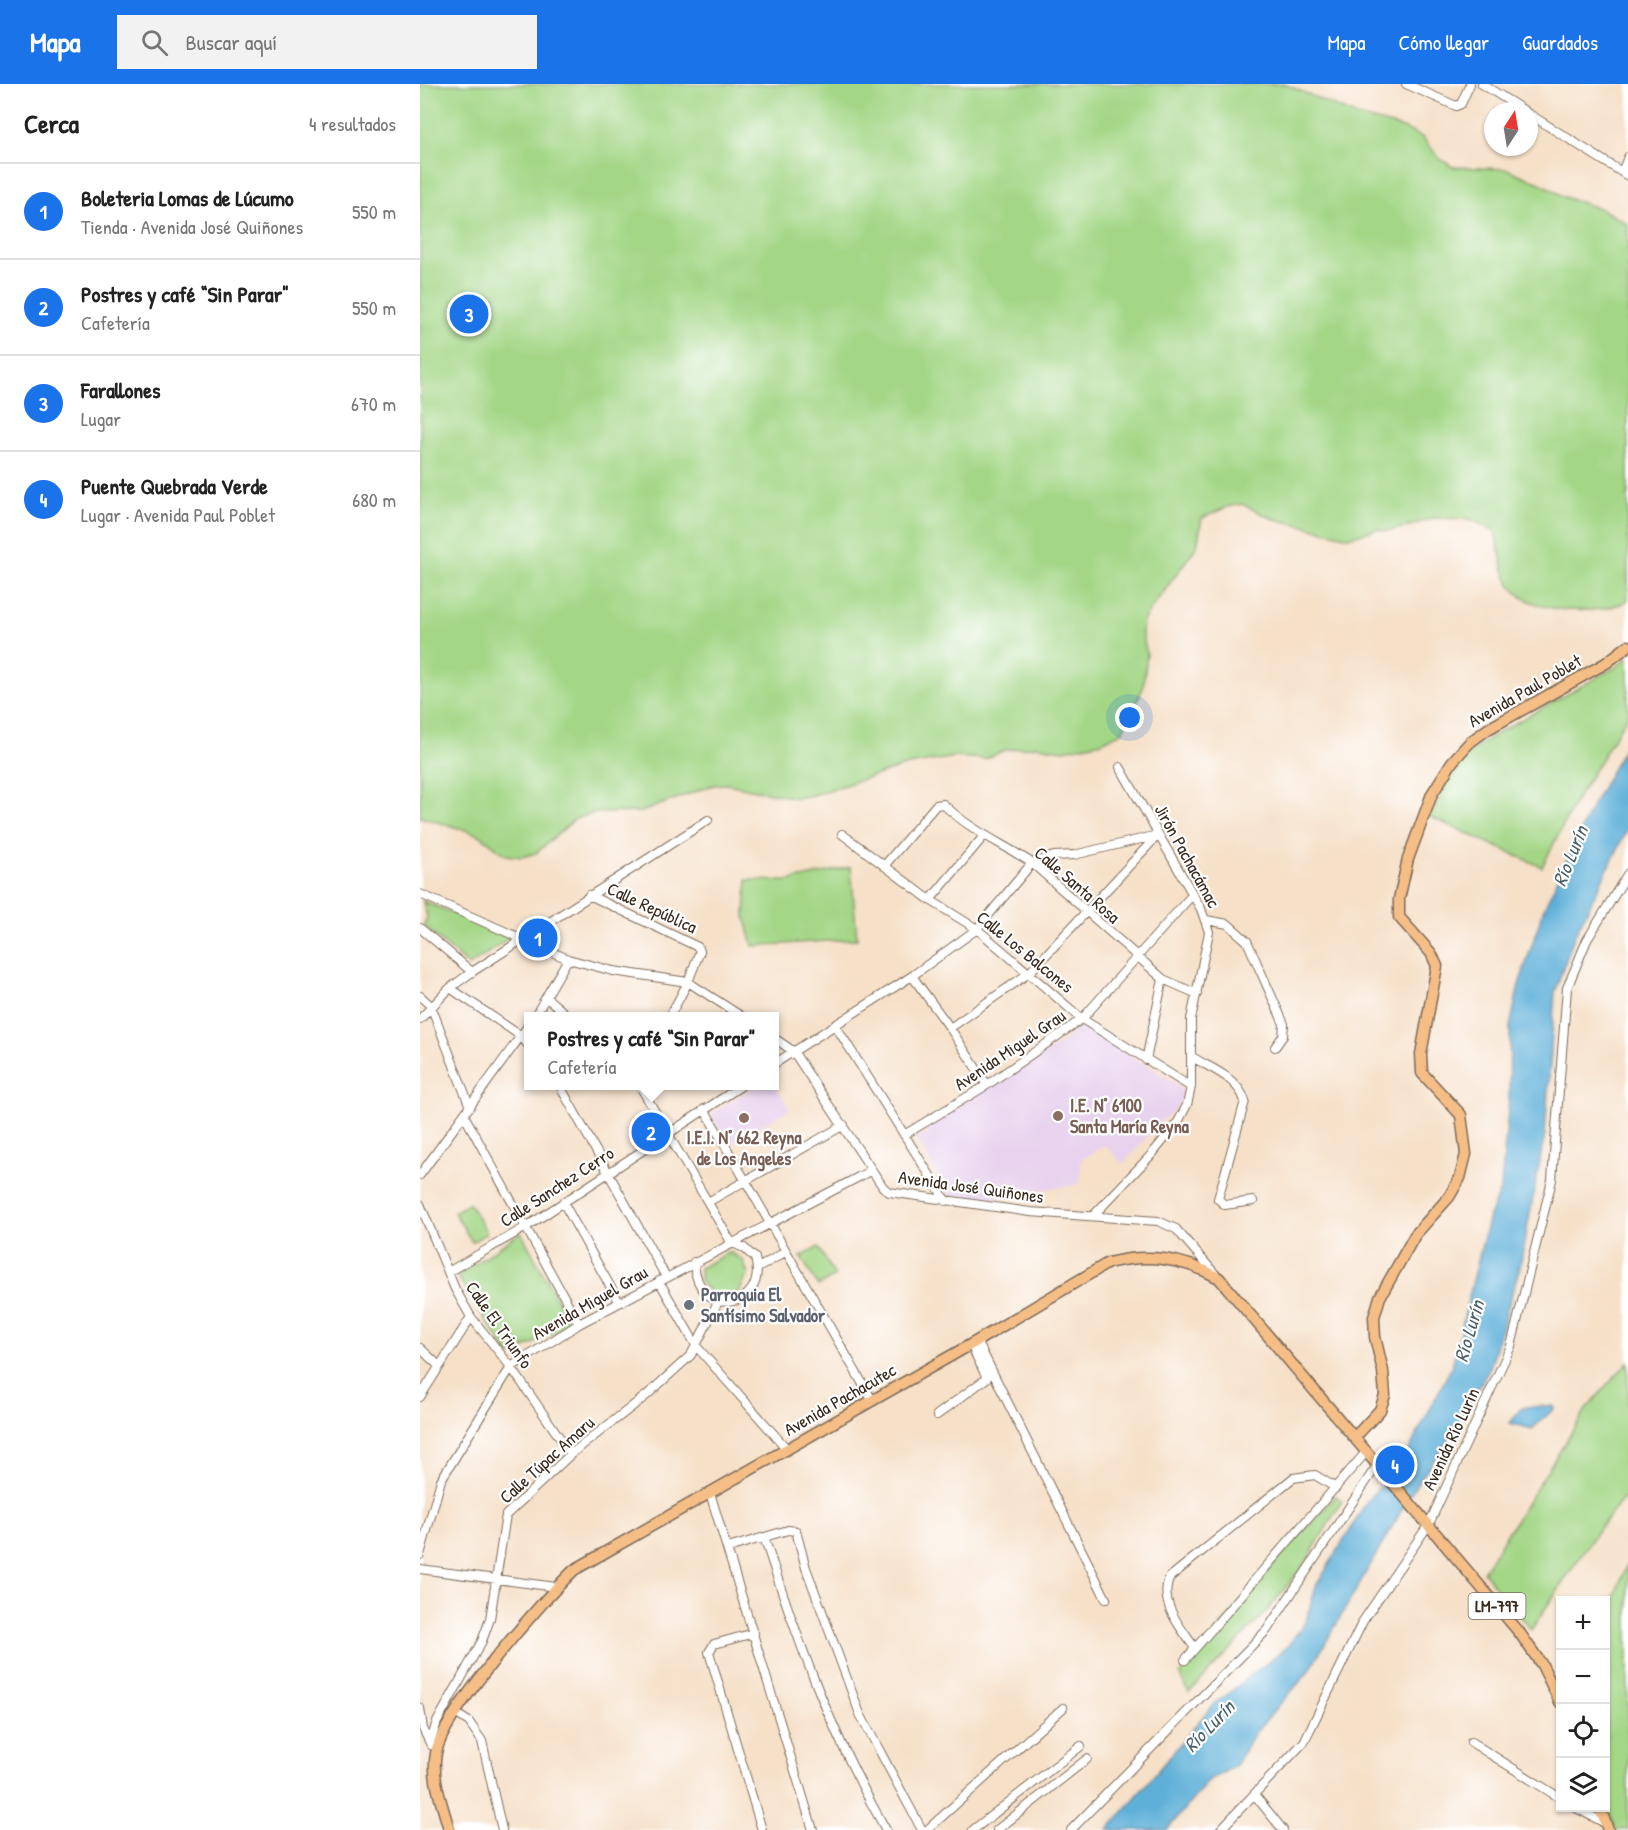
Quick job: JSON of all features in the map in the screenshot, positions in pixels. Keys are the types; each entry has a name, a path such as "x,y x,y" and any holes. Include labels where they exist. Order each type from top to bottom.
{"main road":[{"name":"Avenida Paul Poblet","path":"1355,1437 1380,1410 1385,1395 1383,1371 1374,1337 1374,1317 1380,1296 1414,1235 1449,1197 1460,1178 1466,1154 1461,1114 1422,1073 1421,1054 1437,966 1431,953 1399,917 1399,899 1408,859 1432,794 1452,762 1470,742 1606,663 1628,646"},
{"name":"Avenida Pachacutec","path":"449,1830 436,1785 436,1755 439,1742 455,1713 556,1587 574,1570 600,1553 974,1343 1108,1263 1130,1258 1174,1260 1195,1265 1219,1278 1355,1437"},
{"name":"LM-797","path":"1355,1437 1531,1648 1556,1695"},
{"path":"1602,1812 1607,1826"}],"street":[{"path":"1406,84 1456,106 1461,104 1470,84"},
{"path":"1482,84 1511,102"},
{"path":"1538,120 1625,174 1628,157"},
{"name":"Jirón Pachacámac","path":"1094,1216 1153,1154 1178,1122 1187,1105 1191,1087 1191,1019 1209,932 1206,920 1120,766"},
{"name":"Calle Santa Rosa","path":"884,866 936,805 943,804 983,837 1008,847 1032,863 1163,979 1197,994"},
{"path":"420,1019 450,988 472,972 708,820"},
{"name":"Calle Los Balcones","path":"842,834 930,900 977,929 1082,1019 1191,1087"},
{"path":"779,1061 912,976 977,929 1032,863 1054,856 1074,855 1158,835"},
{"path":"950,1028 1029,973 1158,835"},
{"path":"930,900 983,837"},
{"name":"Avenida Río Lurín","path":"1220,1830 1304,1742 1363,1621 1426,1521 1511,1346 1552,1180 1567,988 1587,940 1628,873"},
{"path":"420,894 568,959 613,971 688,982 733,1012"},
{"name":"Calle República","path":"589,895 695,944 700,951 688,982"},
{"name":"Avenida Miguel Grau","path":"904,1135 987,1085 1082,1019 1192,895"},
{"path":"1206,920 1228,924 1247,941 1284,1024 1283,1036 1275,1047"},
{"path":"420,928 472,972"},
{"path":"538,1012 568,959"},
{"path":"912,976 950,1028 987,1085"},
{"path":"1146,1060 1163,979"},
{"path":"673,1012 688,982"},
{"path":"450,988 524,1040"},
{"path":"420,996 431,1006 470,1107"},
{"path":"547,998 562,1012"},
{"path":"835,1025 946,1201"},
{"path":"420,1175 524,1032"},
{"name":"Avenida José Quiñones","path":"779,1041 793,1051 889,1192 1030,1212 1158,1221 1168,1225 1184,1238 1219,1278"},
{"path":"1192,1057 1230,1079 1242,1092 1245,1101 1218,1199 1225,1205 1253,1201"},
{"path":"562,1090 608,1172 697,1347 787,1449"},
{"path":"643,1090 731,1242 750,1252 758,1268 757,1278 747,1295 738,1300 718,1302 701,1290 696,1281 694,1262"},
{"name":"Calle Sanchez Cerro","path":"448,1272 526,1227 735,1090"},
{"path":"704,1109 872,1400"},
{"path":"464,1115 579,1324"},
{"path":"708,1202 844,1125"},
{"name":"Avenida Miguel Grau","path":"420,1556 445,1472 511,1367 619,1302 872,1170"},
{"path":"563,1202 619,1302"},
{"name":"Calle El Triunfo","path":"420,1204 448,1272 471,1317 511,1367 571,1455"},
{"path":"758,1268 785,1252"},
{"name":"Calle Túpac Amaru","path":"430,1743 449,1698 482,1641 490,1618 506,1515 571,1455 647,1395 697,1347 718,1302"},
{"path":"420,1397 438,1365 471,1317"},
{"path":"937,1414 987,1378 974,1343"},
{"path":"974,1343 1106,1599"},
{"path":"420,1348 438,1365"},
{"path":"1185,1660 1367,1451"},
{"path":"1071,1830 1267,1630 1381,1467"},
{"path":"1195,1648 1168,1604 1166,1587 1170,1577 1293,1478 1315,1475 1336,1488"},
{"path":"710,1492 813,1830"},
{"path":"728,1548 788,1530 796,1531 806,1568 860,1714 922,1830"},
{"path":"764,1537 796,1635 832,1727 886,1830"},
{"path":"420,1569 556,1587"},
{"path":"754,1633 714,1644 709,1652 762,1830"},
{"path":"420,1708 423,1729 436,1755"},
{"path":"927,1830 1063,1708"},
{"path":"455,1713 469,1722 482,1741 502,1830"},
{"path":"1472,1742 1556,1795"},
{"path":"973,1830 1081,1746"},
{"path":"997,1830 1087,1759"},
{"path":"1254,1794 1283,1830"},
{"path":"1583,1812 1607,1826"}],"shaded area":[{"name":"I.E. N° 6100 Santa María Reyna","path":"1082,1025 1177,1084 1185,1093 1174,1111 1161,1121 1123,1164 1105,1145 1081,1159 1080,1183 1076,1185 1006,1194 994,1200 950,1196 915,1136 928,1136 927,1129 992,1084 1064,1041"},
{"name":"I.E.I. N° 662 Reyna de Los Angeles","path":"749,1090 778,1090 790,1109 728,1145 711,1114"}],"green space":[{"path":"420,84 1285,84 1357,116 1403,128 1422,137 1440,159 1453,167 1507,169 1542,184 1564,197 1601,209 1628,224 1628,600 1602,609 1585,610 1550,608 1534,603 1521,596 1508,580 1494,530 1469,519 1434,518 1402,528 1387,531 1377,529 1349,537 1271,518 1242,504 1227,507 1202,518 1197,546 1143,620 1142,635 1147,653 1143,688 1122,732 1102,742 1064,750 1036,746 1005,750 985,759 955,757 908,765 813,795 796,798 726,784 713,785 641,812 593,813 575,819 536,853 522,857 506,855 481,836 420,817"},
{"path":"1628,657 1628,715 1576,800 1542,867 1430,817 1446,785 1470,752 1499,732 1616,667"},
{"path":"851,867 857,939 753,946 745,916 747,880 788,881"},
{"path":"423,901 509,938 469,966 424,926 427,917"},
{"path":"469,1203 487,1233 472,1242 454,1212"},
{"path":"521,1232 570,1324 510,1356 457,1276"},
{"path":"818,1247 835,1276 818,1286 801,1257"},
{"path":"729,1252 743,1260 748,1275 739,1292 729,1295 712,1295 700,1281 700,1268"},
{"path":"1628,1362 1628,1493 1598,1530 1531,1630 1483,1572 1587,1408"},
{"path":"1336,1496 1342,1501 1306,1562 1268,1610 1189,1693 1180,1675 1242,1600"},
{"path":"1628,1562 1628,1830 1616,1830 1610,1812 1610,1607"}],"water":[{"name":"Río Lurín","path":"1628,741 1628,828 1574,937 1555,992 1545,1134 1520,1266 1490,1368 1448,1441 1419,1480 1310,1670 1255,1733 1234,1767 1209,1780 1167,1830 1108,1830 1212,1706 1287,1647 1306,1621 1316,1586 1370,1497 1399,1469 1452,1366 1489,1216 1501,1188 1509,1099 1510,1027 1519,985 1544,908 1593,804"},
{"path":"1553,1406 1555,1408 1532,1429 1510,1423 1522,1407"}],"place":[{"name":"Farallones","path":"469,314"},
{"name":"Boleteria Lomas de Lúcumo","path":"538,938"},
{"name":"I.E. N° 6100 Santa María Reyna","path":"1058,1116"},
{"name":"I.E.I. N° 662 Reyna de Los Angeles","path":"744,1118"},
{"name":"Postres y café “Sin Parar\"","path":"651,1132"},
{"name":"Parroquia El Santísimo Salvador","path":"689,1305"},
{"name":"Puente Quebrada Verde","path":"1395,1465"}]}
